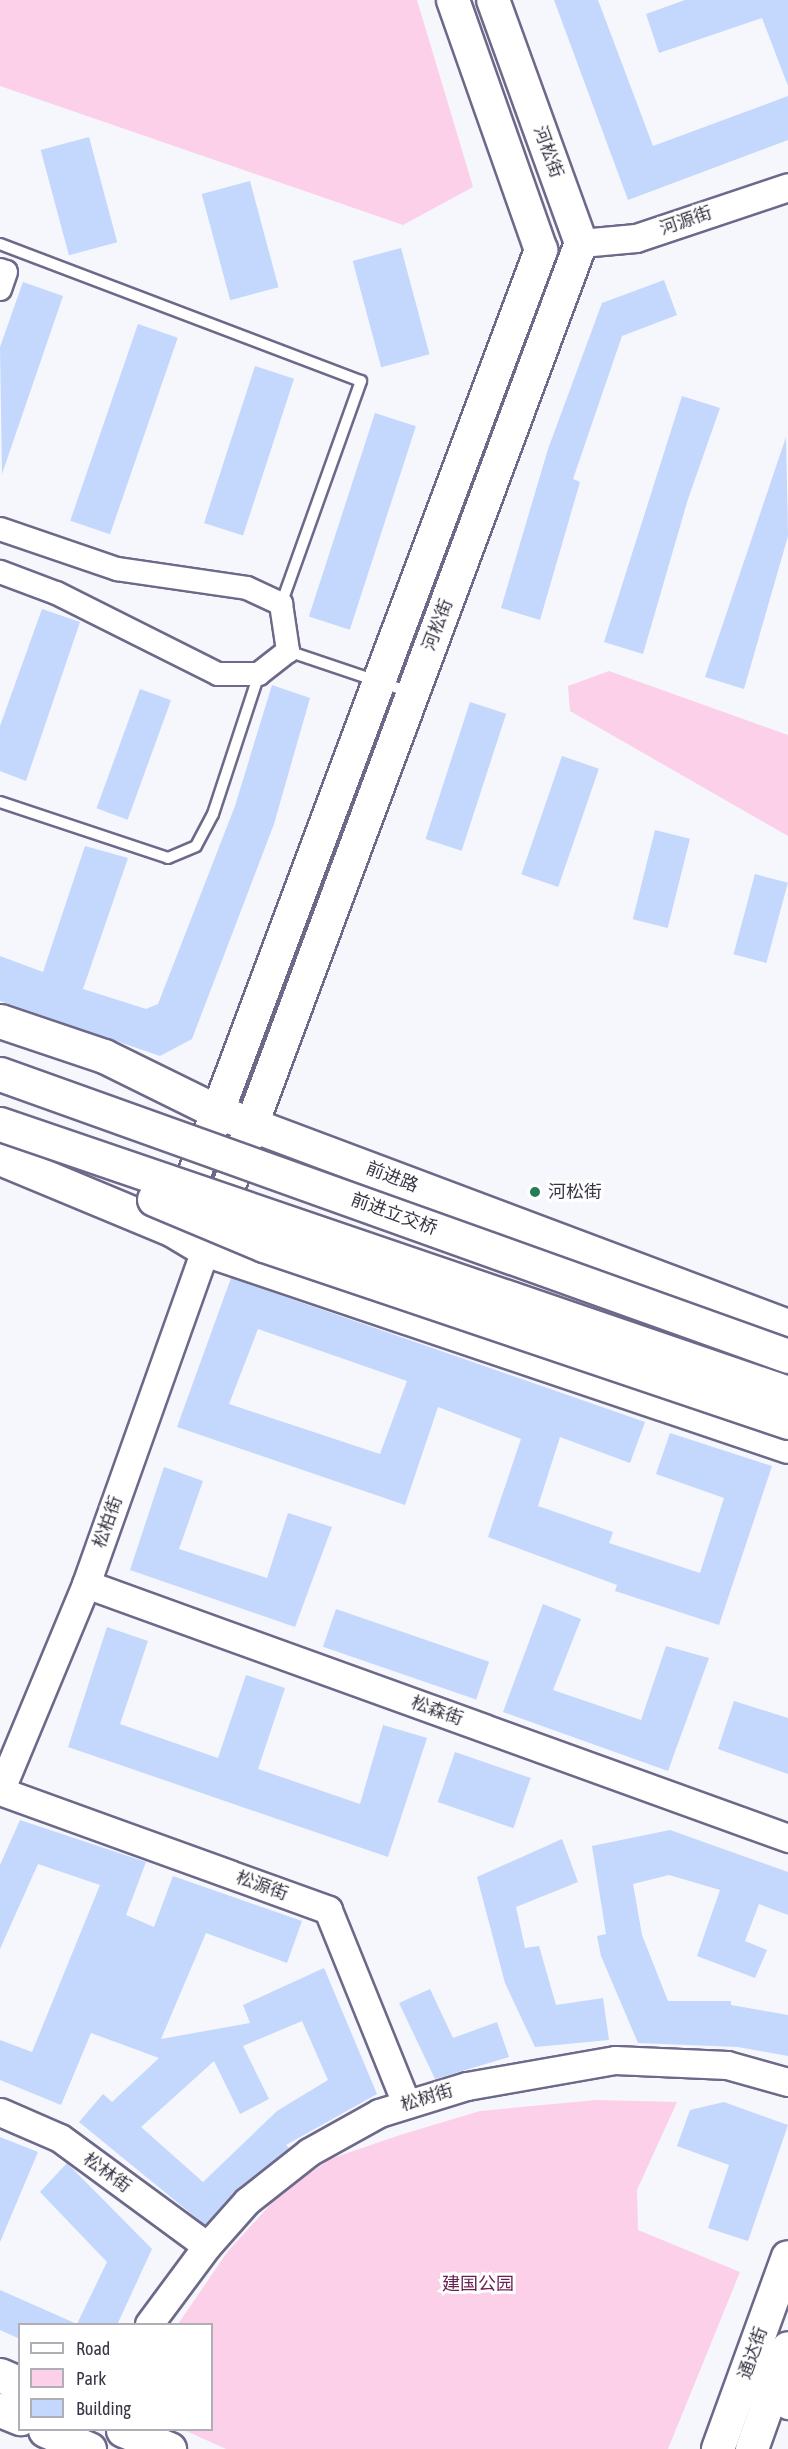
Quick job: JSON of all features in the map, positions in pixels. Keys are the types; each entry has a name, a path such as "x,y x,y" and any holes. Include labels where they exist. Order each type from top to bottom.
{"main road":[{"name":"河松街","path":"173,1230 541,250 453,0"},
{"name":"河松街","path":"206,1249 250,1124 581,243 493,0"},
{"name":"前进路","path":"0,1022 104,1056 218,1112 788,1326"},
{"path":"0,1042 218,1112"},
{"name":"前进立交桥","path":"0,1074 788,1356"},
{"path":"0,1124 788,1393"},
{"path":"61,1146 138,1192 264,1245 788,1422"},
{"path":"0,1158 173,1230 206,1249 788,1446"},
{"name":"通达街","path":"718,2449 788,2257"},
{"name":"通达街","path":"752,2449 779,2401 788,2348"},
{"path":"0,2375 18,2383"},
{"path":"0,2410 18,2417"},
{"path":"47,2431 89,2449"},
{"path":"125,2431 170,2449"}],"street":[{"name":"河源街","path":"581,243 636,238 788,187"},
{"path":"0,270 6,272 0,289"},
{"path":"0,529 117,569 247,588 281,604 288,651 259,674 218,674 56,593 0,572"},
{"name":"松柏街","path":"0,1791 86,1584 206,1249"},
{"name":"松森街","path":"86,1584 788,1838"},
{"name":"松源街","path":"0,1791 328,1910 406,2103"},
{"name":"松树街","path":"150,2323 207,2246 277,2174 345,2129 406,2103 501,2078 615,2061 727,2065 788,2082"},
{"name":"松林街","path":"0,2112 60,2138 207,2246"},
{"path":"741,2384 779,2401"}],"lane":[{"path":"0,244 361,381 281,604"},
{"path":"288,651 412,693"},
{"path":"0,802 168,858 196,846 213,814 259,674"}],"green space":[{"path":"0,0 417,0 473,187 403,225 0,86"},
{"path":"609,671 788,735 788,836 570,711 568,686"},
{"name":"建国公园","path":"596,2100 677,2102 637,2190 638,2230 740,2272 668,2449 226,2449 186,2431 213,2431 213,2323 179,2323 228,2251 279,2195 330,2159 480,2111"}],"building":[{"path":"554,0 598,0 653,146 788,96 788,140 628,200"},
{"path":"685,0 788,0 788,86 762,18 659,53 646,14"},
{"path":"89,137 117,242 69,255 41,150"},
{"path":"250,181 278,287 230,300 202,194"},
{"path":"401,248 429,354 381,367 353,261"},
{"path":"664,280 677,315 622,336 573,479 580,482 540,620 501,608 548,449 602,303"},
{"path":"23,282 63,296 2,474 0,347"},
{"path":"138,324 178,338 110,534 70,521"},
{"path":"255,366 294,379 243,536 204,523"},
{"path":"682,396 720,408 688,499 643,654 604,642"},
{"path":"375,413 416,426 350,630 309,617"},
{"path":"786,437 788,536 744,689 705,677"},
{"path":"42,609 80,622 26,781 0,771 0,726"},
{"path":"272,685 310,698 274,824 192,1039 160,1056 0,1001 0,956 43,972 85,846 128,858 83,989 146,1009 158,1004 235,806"},
{"path":"140,689 171,700 128,820 97,808"},
{"path":"470,702 506,714 462,851 426,839"},
{"path":"562,756 599,769 558,887 521,874"},
{"path":"655,830 690,839 668,928 633,919"},
{"path":"755,874 788,883 766,963 734,954"},
{"path":"231,1278 645,1422 630,1463 560,1437 538,1506 613,1532 609,1543 700,1573 724,1498 656,1474 670,1433 772,1466 719,1625 615,1591 617,1585 488,1537 521,1439 438,1407 405,1505 177,1427","holes":["258,1329 407,1381 380,1454 229,1404"]},
{"path":"164,1467 203,1481 179,1549 267,1578 288,1513 332,1527 295,1627 130,1570"},
{"path":"543,1604 581,1619 553,1690 641,1720 666,1646 709,1658 668,1771 503,1712"},
{"path":"336,1609 489,1662 476,1700 323,1647"},
{"path":"107,1627 148,1641 120,1724 218,1758 246,1675 285,1688 258,1769 360,1804 383,1725 427,1738 388,1857 68,1747"},
{"path":"734,1701 788,1718 788,1774 718,1749"},
{"path":"455,1752 531,1778 513,1828 438,1802"},
{"path":"20,1820 146,1862 126,1915 154,1927 173,1876 302,1921 287,1963 206,1933 161,2039 250,2023 243,2005 324,1968 377,2094 286,2145 289,2148 237,2189 205,2225 79,2122 103,2094 112,2102 159,2058 91,2033 61,2105 0,2080 0,2040 32,2052 100,1885 38,1864 0,1949 0,1865","holes":["302,2021 328,2080 277,2111 203,2182 141,2127 214,2061 240,2114 269,2099 243,2046"]},
{"path":"670,1830 788,1872 788,1915 759,1904 745,1941 767,1950 755,1978 697,1956 720,1890 669,1875 633,1884 642,1935 668,2001 731,2001 731,2005 788,2015 788,2056 738,2047 638,2043 601,1956 597,1936 606,1934 592,1846"},
{"path":"562,1839 578,1882 516,1907 525,1948 539,1946 556,2005 603,1998 609,2040 535,2047 505,1983 477,1877"},
{"path":"430,1989 453,2038 497,2022 509,2057 435,2079 399,2003"},
{"path":"724,2102 788,2125 748,2241 708,2228 729,2165 677,2146 690,2110"},
{"path":"0,2137 38,2152 0,2242"},
{"path":"67,2163 152,2249 118,2323 77,2323 107,2262 40,2192"},
{"path":"0,2290 75,2323 18,2323 18,2338 0,2330"}],"place":[{"name":"河松街","path":"535,1192"}]}
